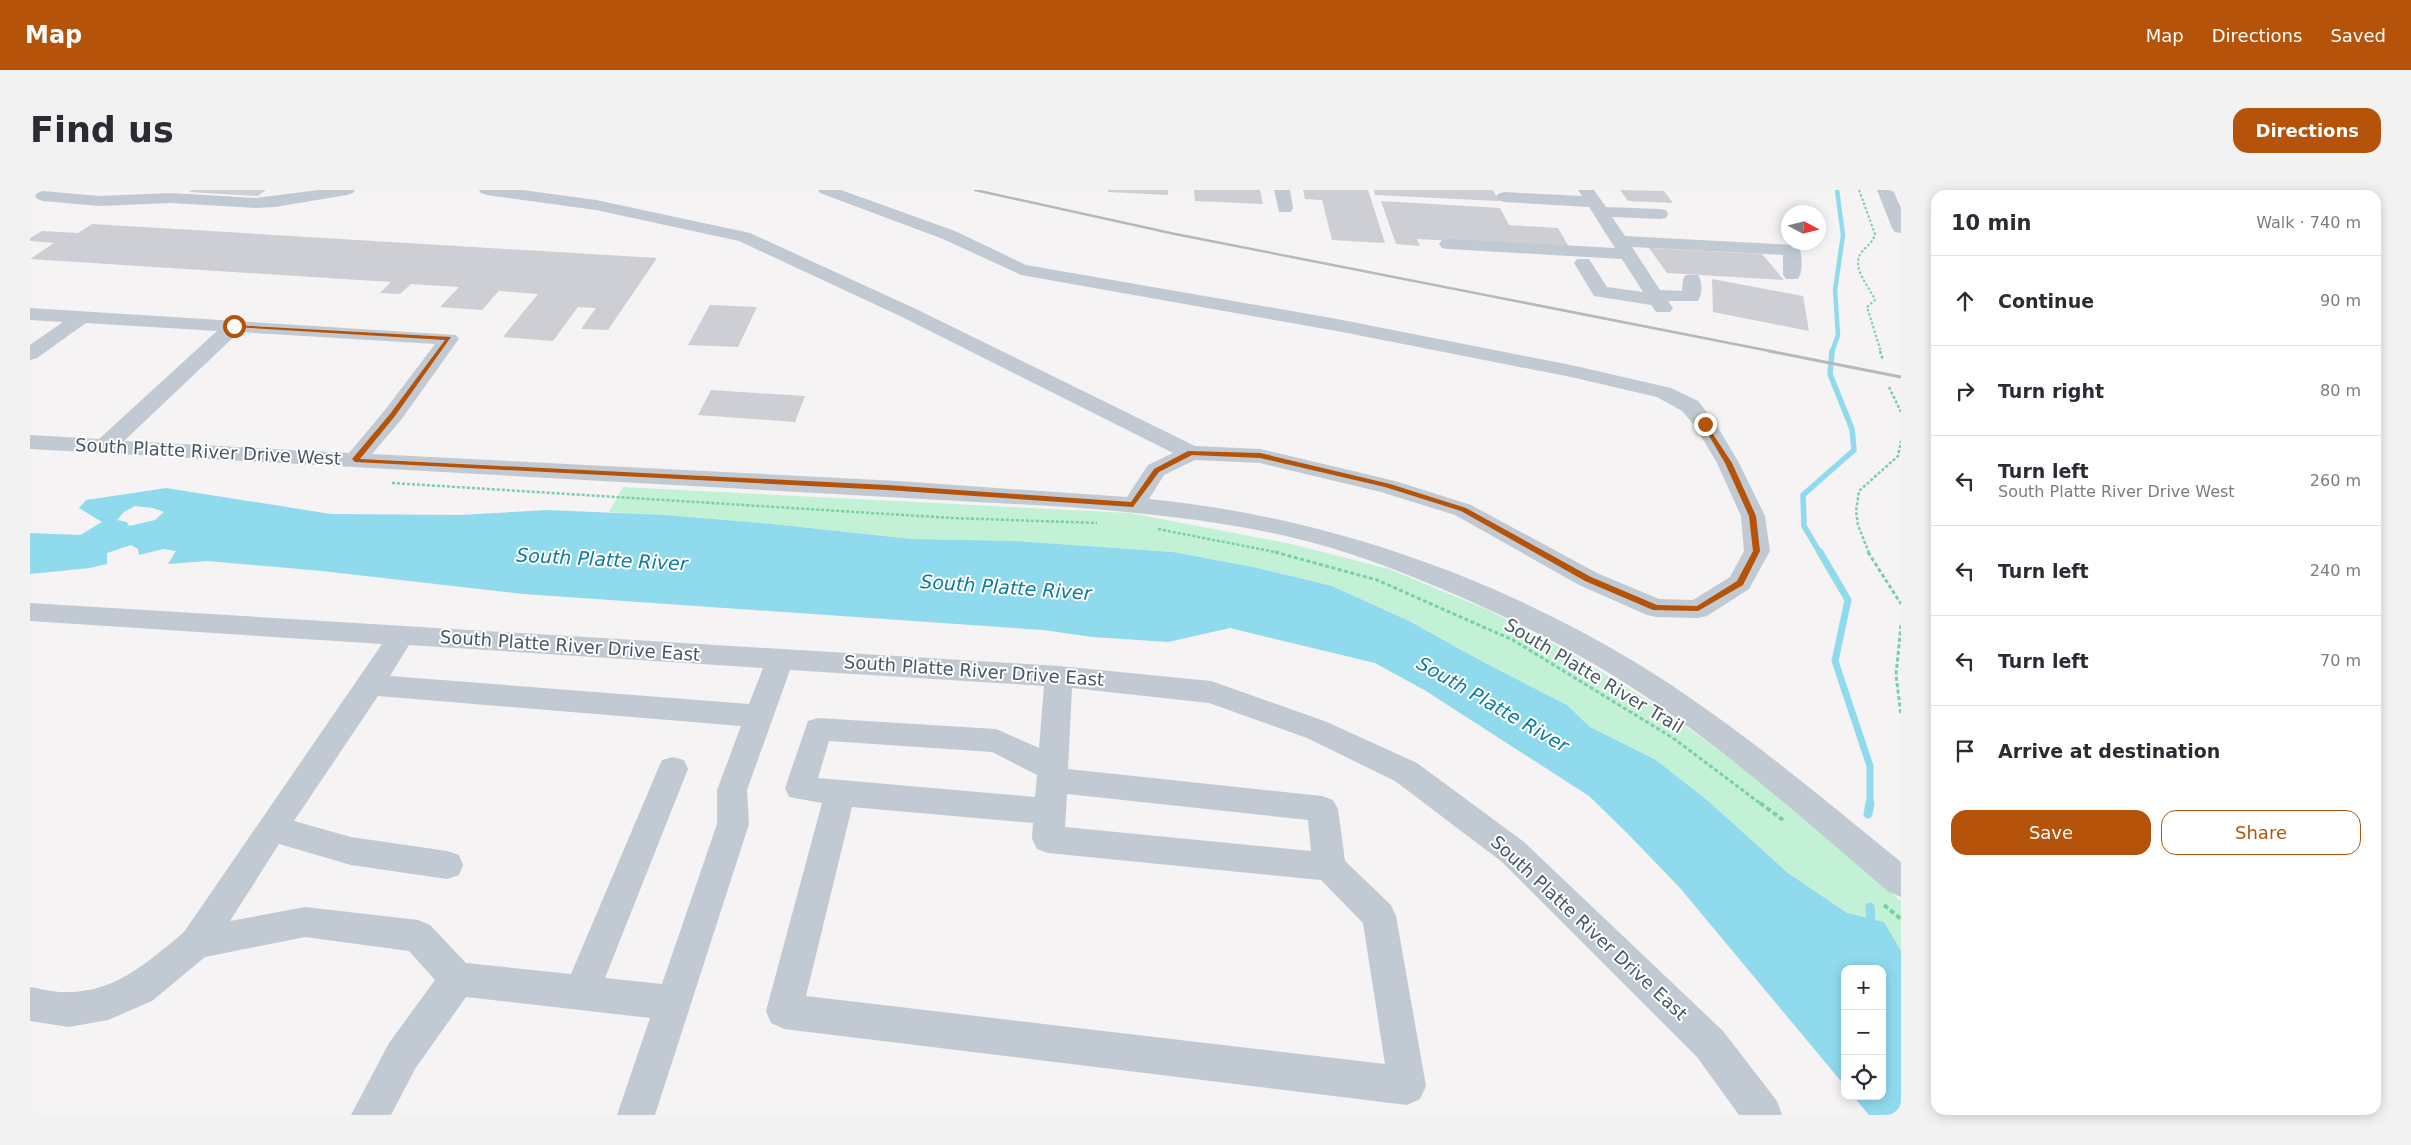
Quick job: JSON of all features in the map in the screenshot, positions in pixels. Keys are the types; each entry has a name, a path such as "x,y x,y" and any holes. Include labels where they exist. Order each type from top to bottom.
{"street":[{"path":"142,200 157,190"},
{"path":"285,200 298,190"},
{"path":"43,197 100,201 170,198 256,203 347,190"},
{"path":"487,190 596,205 744,237 910,313 1191,453 1260,456 1387,486 1464,510 1588,579 1656,608 1698,609 1740,583 1756,551 1752,516 1728,463 1705,424 1690,406 1664,392 1572,371 1337,325 1021,270 949,235 826,190"},
{"path":"1282,190 1284,208"},
{"path":"1885,190 1897,209 1901,228"},
{"path":"1504,197 1593,201 1660,214"},
{"path":"1593,201 1658,301"},
{"path":"1448,244 1792,250 1792,275"},
{"path":"1583,263 1601,292 1658,301 1691,297 1692,279"},
{"path":"30,314 449,338 393,415 355,460"},
{"path":"30,354 82,317"},
{"path":"105,446 234,326"},
{"name":"South Platte River Drive West","path":"30,442 887,488 1133,505 1198,512 1310,535 1378,554 1517,611 1587,647 1693,717 1782,783 1901,882"},
{"path":"1133,505 1156,470 1191,453"},
{"name":"South Platte River Drive East","path":"30,612 1058,676 1212,692 1317,730 1406,772 1513,852 1710,1044 1763,1115"},
{"path":"30,1004 67,1010 108,1004 147,985 196,943 402,635"},
{"path":"636,1115 733,824 732,790 780,659"},
{"path":"1058,676 1048,840 1329,867"},
{"path":"370,685 759,716"},
{"path":"840,793 784,1011 1406,1086 1379,916 1329,867 1322,809 1051,786 840,793 800,788 818,729 996,741 1051,786"},
{"path":"581,992 673,769"},
{"path":"272,828 351,851 447,865"},
{"path":"196,943 305,922 418,936 457,979 673,1003"},
{"path":"370,1115 402,1056 457,979"}],"path":[{"path":"1859,190 1863,208 1875,234 1874,240 1860,255 1858,263 1875,300 1867,306 1883,360"},
{"path":"1889,387 1901,412"},
{"path":"1901,441 1898,456 1859,491 1856,515 1866,546 1885,582 1901,604"},
{"path":"391,483 952,518 1102,524"},
{"name":"South Platte River Trail","path":"1151,528 1256,547 1377,580 1514,640 1673,738 1790,826"},
{"path":"1901,624 1896,675 1901,715"},
{"path":"1879,900 1901,920"}],"green space":[{"path":"623,487 1130,513 1287,543 1389,569 1488,610 1562,648 1659,707 1771,788 1901,901 1901,951 1884,922 1847,913 1788,873 1707,800 1656,760 1590,727 1567,705 1409,621 1332,586 1253,567 1173,552 1016,541 912,539 772,524 609,512"}],"water":[{"name":"South Platte River","path":"166,488 331,514 460,515 548,510 663,515 912,539 1016,541 1173,552 1253,567 1332,586 1409,621 1567,705 1590,727 1656,760 1707,800 1788,873 1847,913 1884,922 1901,951 1901,1115 1869,1115 1856,1100 1886,1100 1886,965 1841,965 1841,1081 1680,888 1589,796 1426,691 1375,663 1230,628 1168,642 1093,637 1043,630 524,594 322,571 207,561 168,564 176,551 163,549 139,555 138,549 131,545 107,553 107,564 90,568 30,574 30,533 80,535 102,522 79,508 86,500","holes":["135,506 153,508 164,512 155,520 129,526 127,522 117,520 124,512"]}],"building":[{"path":"192,190 266,190 258,196 189,192"},
{"path":"1108,190 1168,190 1168,195 1108,192"},
{"path":"1194,190 1260,190 1263,204 1195,201"},
{"path":"1303,190 1368,190 1385,243 1332,240 1322,200 1305,199"},
{"path":"1374,190 1493,190 1499,201 1375,195"},
{"path":"1620,190 1664,191 1673,203 1628,201"},
{"path":"1381,201 1500,208 1509,225 1558,228 1569,247 1417,239 1420,246 1396,244"},
{"path":"92,224 657,258 608,330 581,329 596,308 578,307 553,341 503,337 538,294 499,291 482,310 440,307 459,287 411,284 400,294 380,293 391,282 30,259 54,243 30,241 30,238 42,231 78,233"},
{"path":"1649,248 1762,254 1784,280 1667,273"},
{"path":"1712,279 1803,296 1809,331 1713,312"},
{"path":"710,305 757,307 738,347 688,345"},
{"path":"711,390 805,396 795,422 698,415"}],"waterway":[{"path":"1832,352 1838,335 1835,290 1843,235 1837,190"},
{"path":"1820,553 1804,526 1803,495 1854,450 1852,429 1830,374 1832,351"},
{"path":"1820,552 1848,600 1835,661 1870,766 1870,803"},
{"path":"1868,814 1870,803"},
{"path":"1867,925 1871,919 1870,907"}],"railway":[{"path":"975,190 1175,234 1775,352"},
{"path":"1769,351 1901,377"}],"route":[{"path":"234,326 449,338 393,415 355,460 887,488 1133,505 1156,470 1191,453 1260,456 1387,486 1464,510 1588,579 1656,608 1698,609 1740,583 1756,551 1752,516 1728,463 1705,424"}]}
